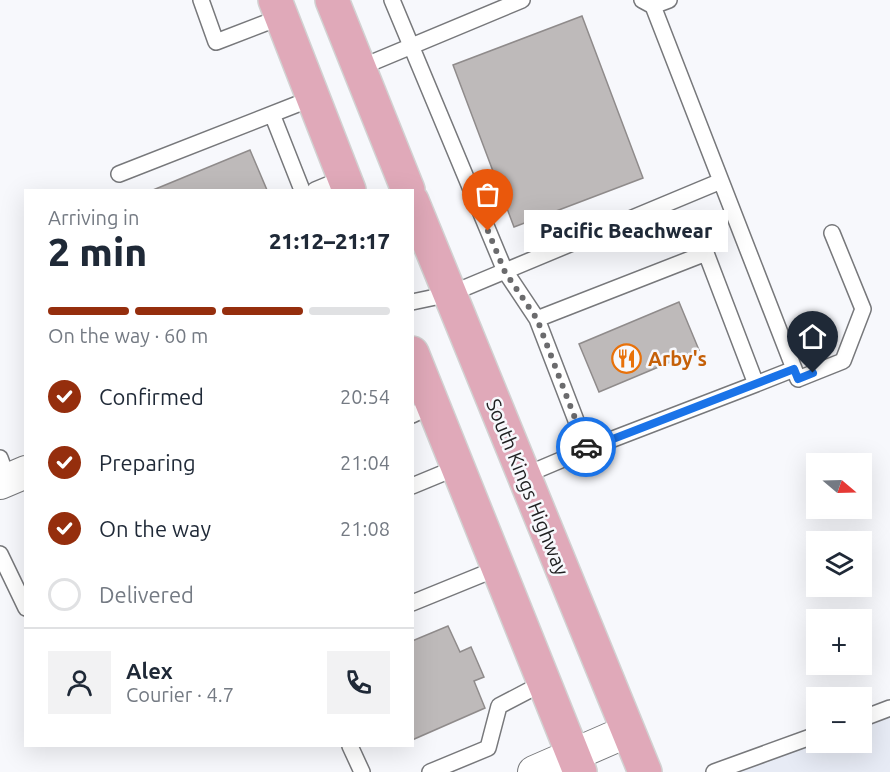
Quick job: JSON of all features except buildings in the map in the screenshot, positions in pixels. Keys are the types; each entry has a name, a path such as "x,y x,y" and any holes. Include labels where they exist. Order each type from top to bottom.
{"main road":[{"path":"332,0 408,189"},
{"path":"278,8 313,98 336,186"},
{"name":"South Kings Highway","path":"414,206 645,772"},
{"path":"414,363 423,410 458,467 576,763"}],"street":[{"path":"534,772 576,763 628,731"}],"lane":[{"path":"201,0 216,42 278,8"},
{"path":"392,0 505,272 537,319 587,449"},
{"path":"360,68 522,0"},
{"path":"669,0 647,3 721,181 798,379 843,361 863,309 832,233"},
{"path":"119,174 313,98"},
{"path":"272,114 302,189"},
{"path":"414,302 450,294 721,181"},
{"path":"537,319 706,253 756,384"},
{"path":"523,476 794,369"},
{"path":"414,485 458,467"},
{"path":"0,554 24,604"},
{"path":"414,602 498,568"},
{"path":"430,772 450,768 488,748 499,706 543,682"},
{"path":"872,714 890,708"},
{"path":"717,772 806,739"},
{"path":"351,747 362,772"}],"shaded area":[{"path":"890,708 890,772 714,772 806,745 806,753 872,753 872,715"}],"way so far":[{"path":"488,231 505,272 537,319 586,447"}],"place":[{"name":"Pacific Beachwear","path":"488,231"},
{"name":"Arby's","path":"627,358"}],"route":[{"path":"586,447 587,449 794,369 798,379 813,373"}]}
